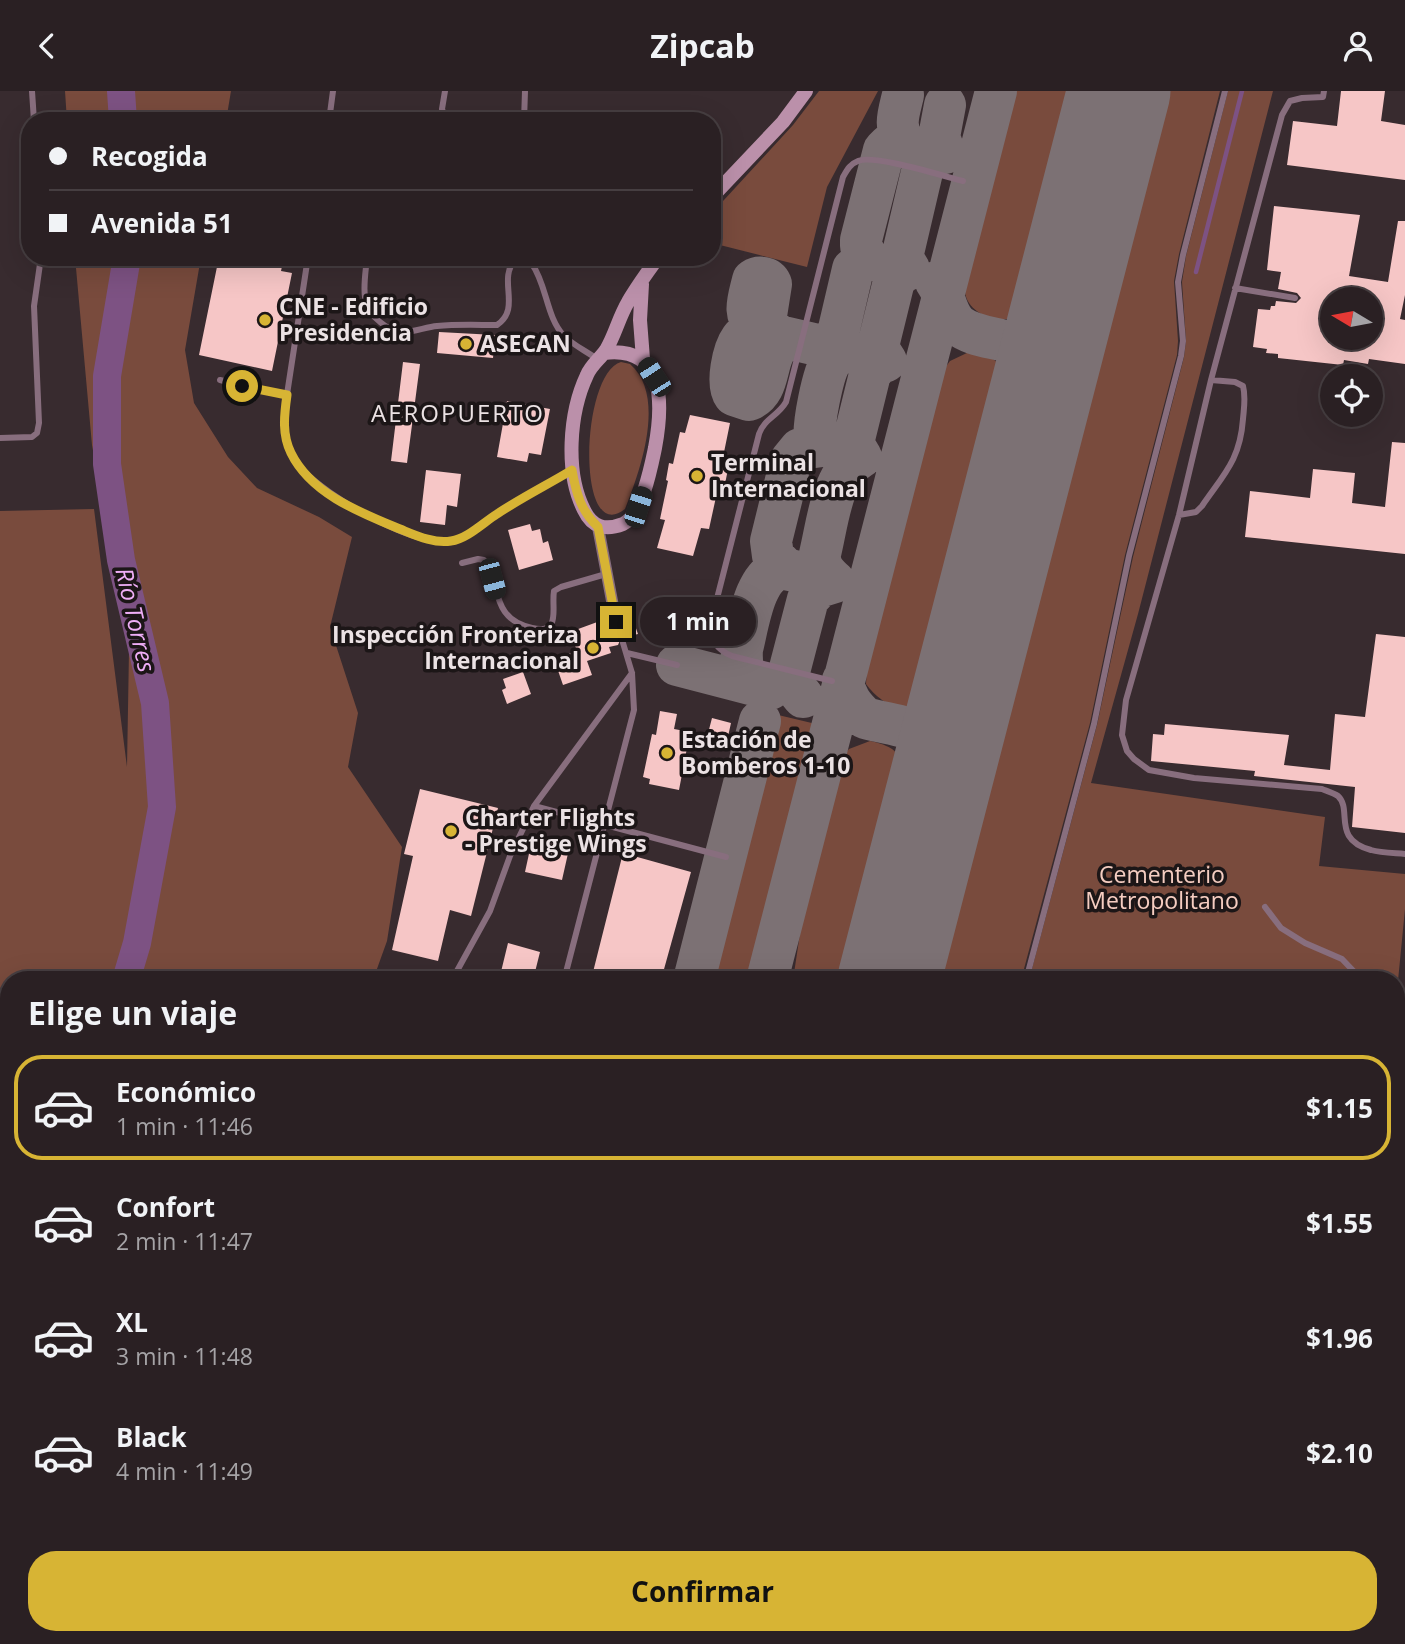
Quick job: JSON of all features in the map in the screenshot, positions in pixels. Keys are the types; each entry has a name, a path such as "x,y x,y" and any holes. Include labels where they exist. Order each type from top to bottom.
{"main road":[{"path":"721,187 783,121 806,91"},
{"path":"643,280 640,320 643,359 654,377 660,397 660,419 652,465 638,507 628,521 612,528 598,527 587,517 576,495 572,444 577,407 586,376 601,356 628,302 652,266"},
{"path":"601,356 617,351 643,359"}],"street":[{"path":"598,527 616,622"}],"lane":[{"path":"32,91 33,112"},
{"path":"330,112 333,91"},
{"path":"442,112 445,91"},
{"path":"524,91 524,112"},
{"path":"1028,971 1094,724 1129,556 1181,356 1178,282 1225,91"},
{"path":"1324,91 1323,97 1290,101 1285,107 1211,380 1180,515 1126,700 1122,735 1127,751 1141,765 1164,774 1322,789 1333,793 1342,803 1344,828 1351,839 1371,850 1405,854"},
{"path":"832,681 732,656 722,652 711,634 711,622 759,434 762,425 782,409 789,392 840,189 848,168 858,161 875,160 963,181"},
{"path":"0,438 32,437 37,433 39,423 34,306 40,266"},
{"path":"307,266 287,395 284,434 300,468 337,499 364,515 433,541 448,542 458,540 572,470"},
{"path":"367,266 363,299 367,308 377,320 391,330 400,332 419,331 435,326 498,325 504,321 510,307 507,276 510,266"},
{"path":"533,266 539,274 559,330 566,338 601,356"},
{"path":"1235,288 1294,298"},
{"path":"220,380 287,395"},
{"path":"1180,515 1196,512 1202,506 1237,455 1242,442 1245,395 1243,386 1235,382 1211,380"},
{"path":"462,563 484,560 488,564 501,607 517,622 542,629 549,627 553,621 554,591 606,574"},
{"path":"566,971 634,710 632,673 623,643"},
{"path":"626,653 677,665"},
{"path":"457,971 490,911 510,856 534,806 632,673"},
{"path":"534,806 726,857"},
{"path":"1265,907 1281,927 1305,943 1342,959 1353,971"}],"green space":[{"path":"65,91 231,91 228,112 66,112"},
{"path":"819,91 878,91 827,187 807,267 721,245 721,203 793,125"},
{"path":"1010,91 1085,91 1032,296 1017,315 999,319 984,315 971,305 965,290 968,275 963,273"},
{"path":"1154,91 1220,91 1174,281 1177,355 1125,555 1090,723 1023,971 924,971"},
{"name":"Cementerio Metropolitano","path":"1228,91 1273,91 1138,614 1091,783 1325,817 1319,866 1405,874 1405,909 1399,971 1031,971 1097,725 1133,557 1184,357 1186,341 1182,282 1186,256"},
{"path":"76,266 199,266 185,350 194,403 228,457 257,488 319,517 352,537 330,627 358,713 348,767 402,847 387,941 376,971 0,971 0,511 94,509 127,767 129,650 92,445"},
{"path":"969,352 987,356 998,363 1004,375 1007,393 930,687 920,702 905,708 897,707 883,701 866,684 867,667 942,372 950,361"},
{"path":"621,362 630,364 641,378 647,395 649,414 643,455 625,509 609,514 598,504 591,483 591,424 597,396 607,373"},
{"path":"774,714 816,724 751,971 708,971"},
{"path":"870,741 895,751 901,763 902,790 855,971 794,971 807,887 841,758 849,749"}],"building":[{"path":"1341,91 1385,91 1381,121 1405,125 1405,180 1287,165 1293,121 1337,126"},
{"path":"1274,206 1360,215 1349,276 1388,282 1398,221 1405,221 1405,295 1400,319 1405,320 1405,364 1369,359 1368,364 1344,360 1343,364 1334,364 1278,358 1278,354 1266,353 1267,349 1253,347 1258,309 1270,310 1276,301 1296,303 1301,298 1297,293 1278,289 1281,272 1267,270"},
{"name":"CNE - Edificio Presidencia","path":"217,266 282,266 281,271 292,273 272,371 199,355"},
{"name":"ASECAN","path":"439,332 495,335 493,358 437,353"},
{"path":"403,362 420,364 407,463 391,461"},
{"path":"507,401 550,409 541,455 529,453 527,462 497,457"},
{"name":"Terminal Internacional","path":"690,415 730,423 722,462 729,464 722,499 716,497 709,529 701,528 693,556 657,548 665,520 660,519 669,463 673,464 680,432 685,433"},
{"path":"1392,442 1405,443 1405,554 1245,537 1250,491 1310,498 1313,469 1355,473 1352,503 1385,507"},
{"path":"426,470 461,474 457,507 447,505 445,525 420,522"},
{"path":"530,524 532,531 540,529 543,543 548,541 553,560 519,570 508,530"},
{"name":"Inspección Fronteriza Internacional","path":"632,617 638,634 621,638 618,645 609,647 611,653 587,661 592,675 563,685 554,659 577,651 570,632 600,621 602,627 608,625 612,630 618,630 624,626 624,619"},
{"path":"1376,634 1405,637 1405,833 1352,827 1355,787 1254,776 1255,771 1151,761 1153,734 1164,735 1165,724 1289,735 1284,765 1330,770 1335,714 1365,717"},
{"path":"523,672 531,694 507,704 502,690 506,688 503,679"},
{"name":"Estación de Bomberos 1-10","path":"660,711 677,714 674,729 690,732 679,790 649,784 650,779 643,777 652,734 656,735"},
{"path":"712,718 731,723 725,750 705,745"},
{"name":"Charter Flights - Prestige Wings","path":"420,789 498,808 471,916 450,910 438,961 392,950 413,856 404,854"},
{"path":"532,840 569,849 562,880 525,872"},
{"path":"623,853 691,872 664,971 593,971"},
{"path":"508,943 540,952 535,971 501,971"}],"waterway":[{"name":"Río Torres","path":"121,91 122,112"},
{"path":"1196,272 1242,91"},
{"name":"Río Torres","path":"125,266 107,376 107,464 121,560 155,703 162,807 137,943 129,971"}],"taxiway":[{"path":"769,971 996,91"},
{"path":"786,569 773,556 771,541 791,460 800,449 822,446 815,440 814,433 822,388 831,361 844,351 838,333 853,269 868,260 861,240 884,150 889,145 904,142 898,125 903,95"},
{"path":"803,697 791,682 789,672 808,599 819,587 835,582 824,570 820,559 832,500 843,475 861,457 854,439 870,374 878,364 886,361 879,350 879,342 894,281 909,269 903,259 903,253 922,172 930,158 945,153 939,137 945,105"},
{"path":"757,331 749,318 748,301 753,280 763,278 771,284 765,322 778,336"},
{"path":"936,282 950,315 958,325 967,331 1010,342 1030,352 1037,361 1044,382"},
{"path":"1021,346 1044,340 1059,325"},
{"path":"787,339 774,352 766,379 757,395 749,400 734,395 731,375 735,351 743,337 757,331 865,356"},
{"path":"755,685 745,673 742,649 759,590 772,572 782,569 809,575"},
{"path":"677,665 770,689"},
{"path":"843,680 850,701 865,718 904,727 924,736 932,744 944,769"},
{"path":"923,733 943,727 959,710"},
{"path":"696,971 760,721"}],"runway":[{"path":"891,971 1119,91"}],"place":[{"name":"CNE - Edificio Presidencia","path":"265,320"},
{"name":"ASECAN","path":"466,344"},
{"name":"Terminal Internacional","path":"697,476"},
{"name":"Inspección Fronteriza Internacional","path":"593,648"},
{"name":"Estación de Bomberos 1-10","path":"667,753"},
{"name":"Charter Flights - Prestige Wings","path":"451,831"}],"district":[{"name":"AEROPUERTO","path":"458,414"}],"route":[{"path":"242,386 287,395 284,434 300,468 314,481 364,515 433,541 458,540 572,470 576,495 587,517 598,527 616,622"}]}
